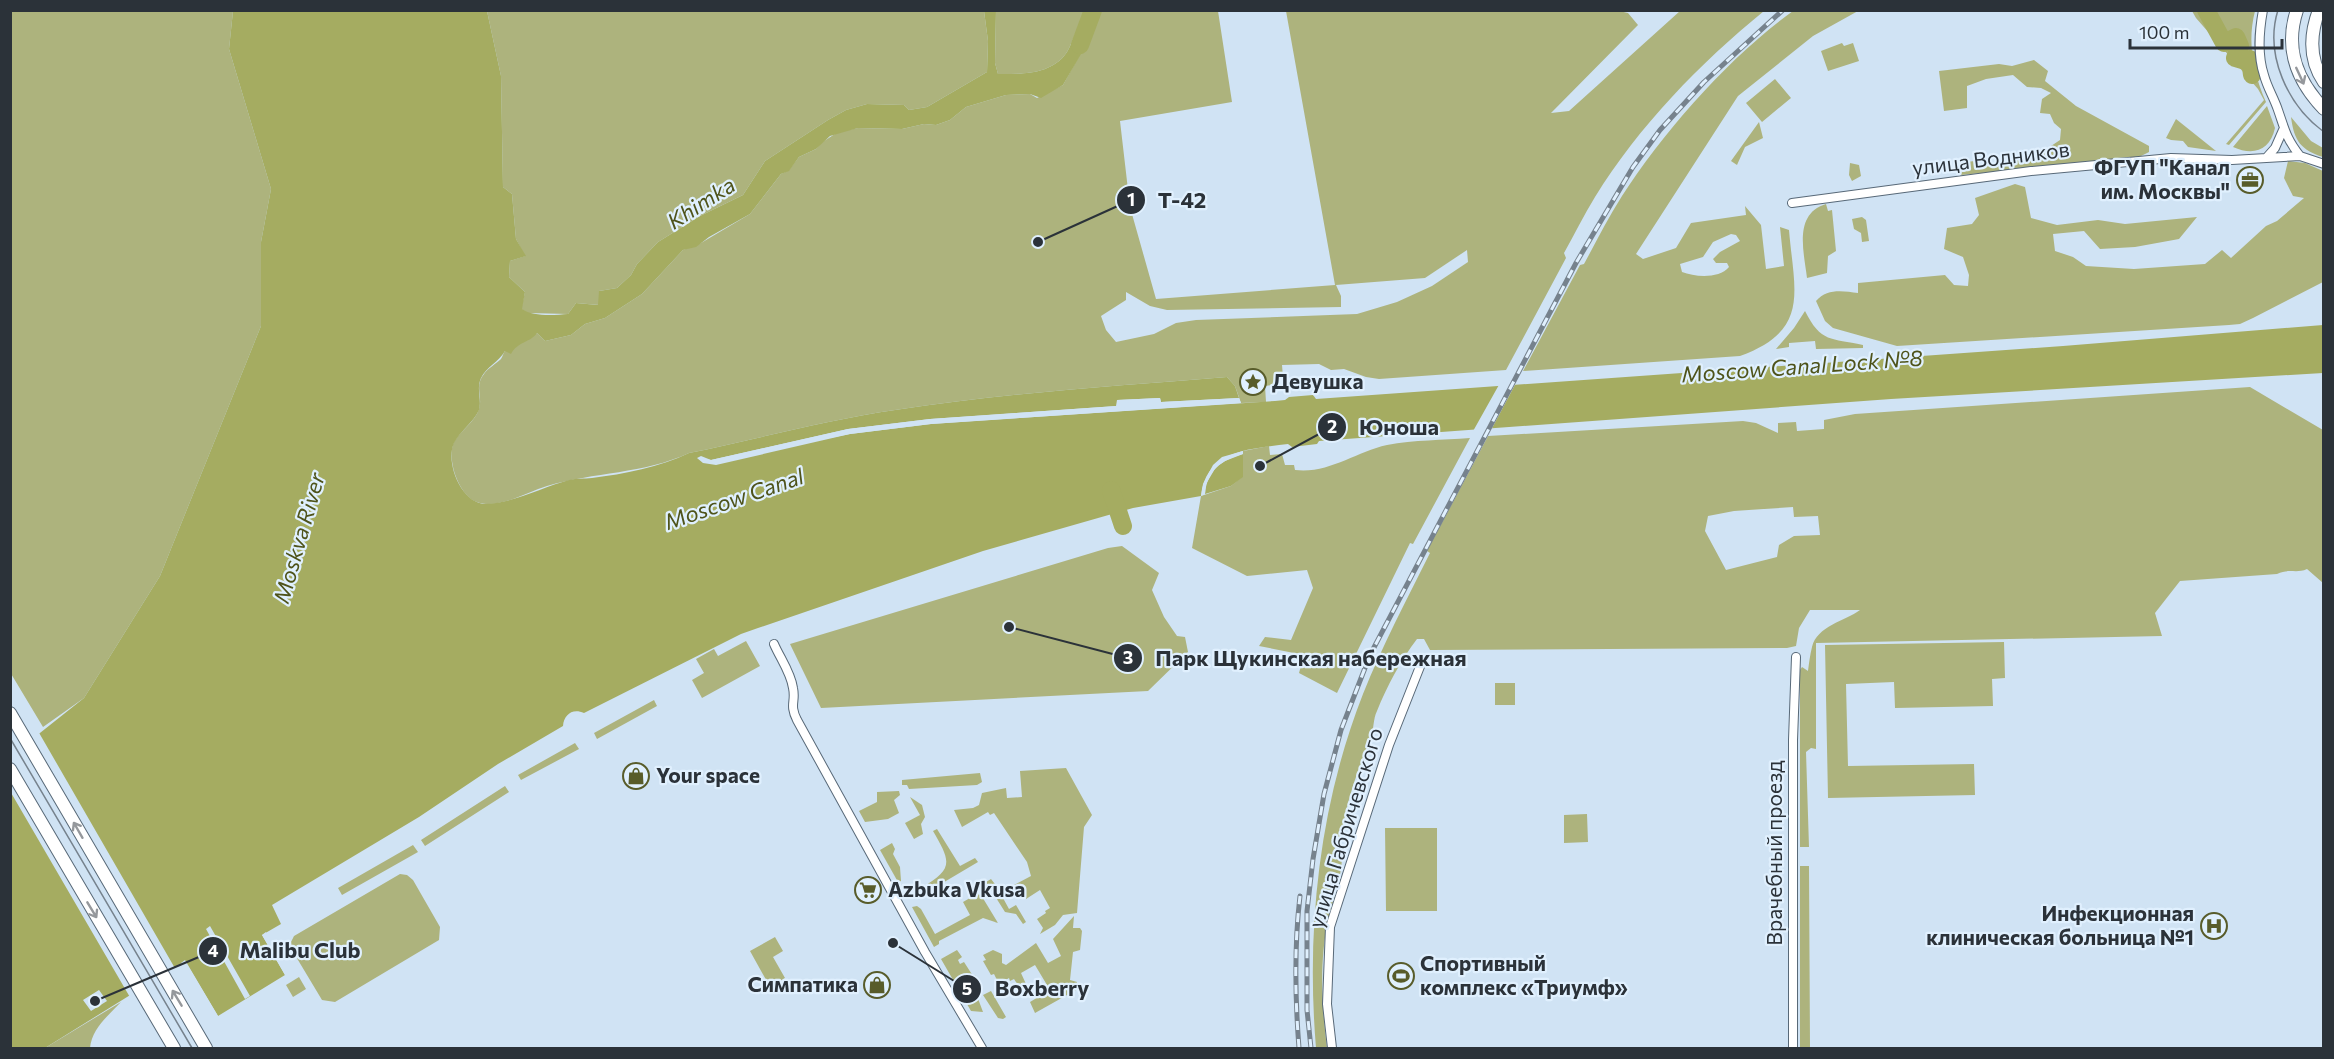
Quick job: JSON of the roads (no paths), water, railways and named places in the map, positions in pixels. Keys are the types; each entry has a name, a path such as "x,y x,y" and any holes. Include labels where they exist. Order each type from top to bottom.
{"main road":[{"path":"2297,10 2292,25 2291,50 2294,63 2305,87 2324,110"},
{"path":"2319,10 2312,34 2312,48 2315,64 2324,82"},
{"path":"10,713 206,1048"},
{"path":"10,769 174,1048"}],"street":[{"path":"2263,10 2259,31 2260,61 2278,109 2283,130 2300,156"},
{"path":"2267,157 2275,148 2283,130"},
{"name":"улица Водников","path":"1792,202 2031,171 2171,158 2232,159 2300,156 2324,164"},
{"path":"774,644 792,684 794,692 792,706 796,720 982,1048"},
{"name":"Врачебный проезд","path":"1793,1048 1793,752 1796,657"},
{"name":"улица Габричевского","path":"1332,1048 1327,1004 1330,927 1389,745 1423,659"}],"water":[{"path":"233,11 487,11 501,76 503,187 512,194 516,239 526,256 510,261 509,277 525,292 522,309 544,315 568,314 576,303 598,305 599,291 617,288 631,275 637,264 658,242 700,216 743,195 765,161 846,110 867,104 904,105 909,110 927,107 987,72 988,41 984,11 996,11 995,63 998,74 1036,72 1053,65 1067,52 1082,23 1089,24 1081,54 1063,85 1041,98 1030,94 1006,95 966,107 950,120 936,125 924,124 902,129 858,128 830,136 816,149 799,157 789,171 781,174 750,214 696,247 683,250 642,294 605,318 585,324 571,335 545,341 537,333 511,354 505,351 481,378 479,410 454,443 452,451 457,481 469,497 486,504 517,498 569,480 629,472 654,466 689,453 869,414 1019,394 1227,377 1235,386 1239,398 1161,402 1160,398 1117,400 1117,406 930,419 848,429 711,460 705,459 703,463 850,434 931,424 1275,401 1313,395 1316,399 2063,346 2323,325 2323,373 1891,399 1319,441 1317,444 1292,447 1288,444 1232,454 1212,469 1205,480 1201,496 1133,508 983,551 758,628 741,634 584,713 572,712 565,719 563,726 498,764 419,817 272,905 281,924 262,935 285,975 218,1016 185,961 45,1048 11,1048 11,756 84,698 160,576 261,326 261,242 271,189 229,49"},
{"path":"1243,454 1243,477 1231,486 1205,494 1212,473 1222,463"}],"waterway":[{"name":"Khimka","path":"1080,45 1093,10"},
{"name":"Khimka","path":"2206,10 2224,43 2236,37 2240,46 2235,58 2245,61 2250,59 2252,75"},
{"path":"1111,490 1123,526"}],"tram line":[{"path":"2278,10 2274,27 2274,44 2282,78 2300,108 2324,132"},
{"path":"10,738 192,1048"}],"railway":[{"path":"1311,1048 1307,1010 1307,911 1313,859 1324,794 1341,730 1370,655 1576,263 1633,167 1660,130 1704,82 1783,10"},
{"path":"1299,1048 1296,972 1300,896"}],"place":[{"name":"ФГУП \"Канал им. Москвы\"","path":"2250,180"},
{"name":"Т-42","path":"1038,242"},
{"name":"Девушка","path":"1253,382"},
{"name":"Юноша","path":"1260,466"},
{"name":"Парк Щукинская набережная","path":"1009,627"},
{"name":"Your space","path":"636,776"},
{"name":"Azbuka Vkusa","path":"868,890"},
{"name":"Инфекционная клиническая больница №1","path":"2214,926"},
{"name":"Boxberry","path":"893,943"},
{"name":"Спортивный комплекс «Триумф»","path":"1401,976"},
{"name":"Симпатика","path":"877,985"},
{"name":"Malibu Club","path":"95,1001"}],"water label":[{"name":"Moscow Canal Lock №8","path":"1802,366"},
{"name":"Moscow Canal","path":"734,499"},
{"name":"Moskva River","path":"299,538"}]}
